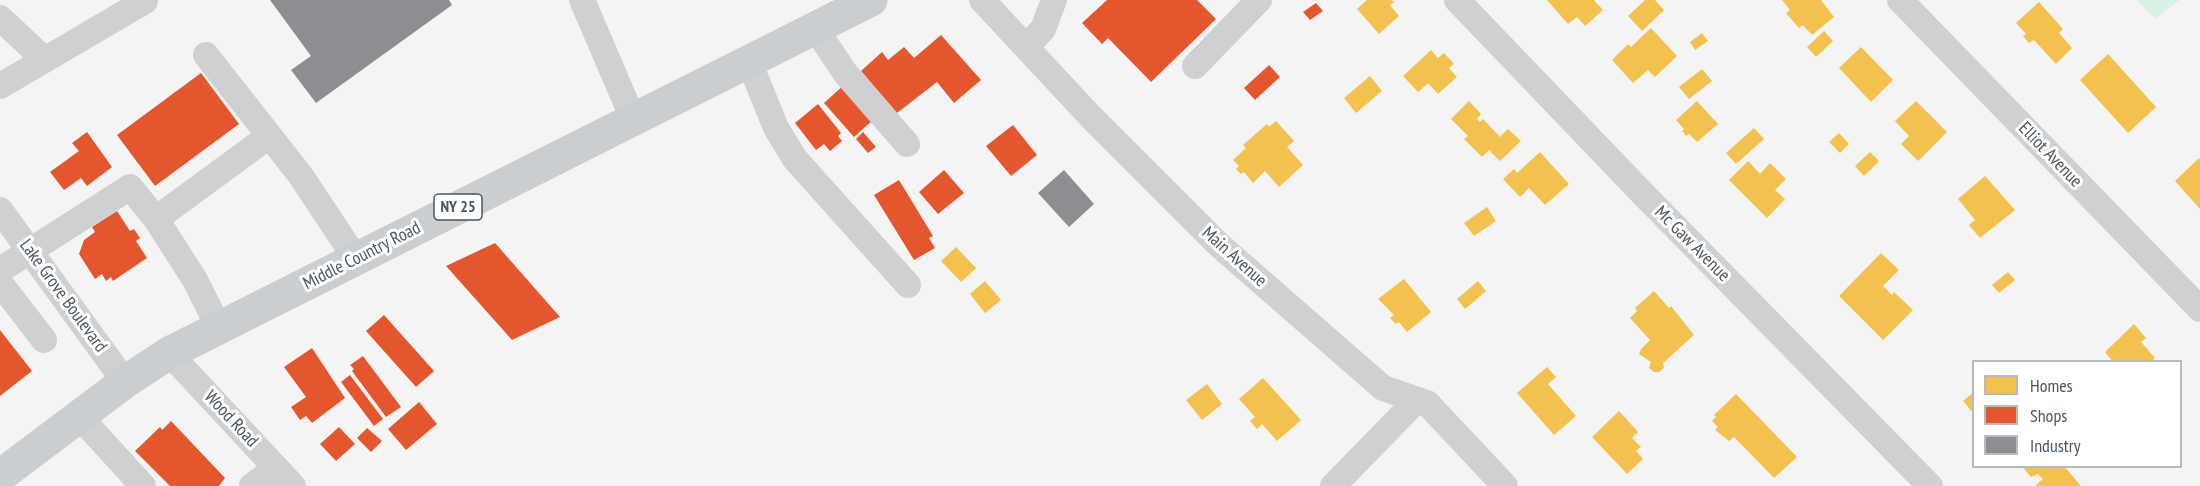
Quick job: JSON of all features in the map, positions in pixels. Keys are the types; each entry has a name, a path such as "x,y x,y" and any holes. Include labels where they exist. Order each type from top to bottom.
{"main road":[{"name":"Middle Country Road","path":"0,476 125,382 170,353 871,0"}],"street":[{"path":"582,0 633,119"},
{"name":"Main Avenue","path":"982,0 1091,117 1219,245 1383,388 1427,403 1505,486"},
{"path":"1026,47 1043,29 1054,0"},
{"path":"1195,66 1259,0"},
{"name":"Mc Gaw Avenue","path":"1457,0 1645,196 1930,486"},
{"name":"Elliot Avenue","path":"1900,0 2200,309"},
{"path":"0,86 146,1"},
{"path":"0,18 45,60"},
{"path":"815,28 846,74 907,144"},
{"path":"206,55 301,176 356,259"},
{"path":"748,62 776,128 795,159 908,285"},
{"path":"156,219 269,136"},
{"path":"0,270 130,187 156,219 195,280 219,328"},
{"name":"Lake Grove Boulevard","path":"0,210 125,382"},
{"path":"0,283 44,340"},
{"name":"Wood Road","path":"170,353 284,477"},
{"path":"1333,486 1417,399"},
{"path":"79,416 143,486"},
{"path":"252,486 284,477"}],"green space":[{"path":"2137,0 2180,0 2155,19"}],"building: Homes":[{"path":"1367,0 1392,0 1394,2 1390,5 1399,16 1379,34 1357,9"},
{"path":"1547,0 1594,0 1603,10 1585,26 1577,17 1568,24"},
{"path":"1645,0 1655,0 1664,10 1642,31 1628,16"},
{"path":"1782,0 1821,0 1834,17 1812,35 1803,25 1799,28 1786,13 1790,10"},
{"path":"2039,2 2063,29 2059,33 2072,48 2056,64 2034,40 2029,43 2023,36 2026,34 2016,23"},
{"path":"1651,28 1677,56 1655,77 1648,70 1633,83 1612,60 1628,44 1631,47"},
{"path":"1824,31 1833,41 1816,57 1807,47"},
{"path":"1702,33 1708,41 1695,50 1690,42"},
{"path":"1861,47 1893,80 1871,102 1839,68"},
{"path":"1431,50 1438,58 1444,53 1454,64 1449,68 1457,77 1438,94 1428,83 1418,92 1403,76"},
{"path":"2108,54 2156,107 2128,133 2080,80"},
{"path":"1702,69 1712,81 1689,99 1679,87"},
{"path":"1370,76 1382,91 1356,113 1344,98"},
{"path":"1469,101 1481,114 1477,119 1480,122 1483,119 1500,137 1508,129 1521,141 1500,161 1489,150 1482,157 1464,139 1468,136 1451,119"},
{"path":"1697,101 1718,124 1697,142 1689,134 1686,136 1682,131 1684,129 1676,120"},
{"path":"1916,101 1947,132 1918,161 1901,144 1909,136 1895,121"},
{"path":"1276,121 1294,141 1287,147 1303,165 1279,187 1265,171 1253,183 1244,172 1241,174 1236,169 1239,166 1233,160 1246,148 1243,145 1267,124 1269,127"},
{"path":"1754,128 1764,139 1736,164 1726,153"},
{"path":"1839,133 1849,144 1840,153 1829,142"},
{"path":"1540,152 1569,184 1545,205 1529,188 1520,197 1503,179 1514,169 1517,173"},
{"path":"1870,152 1879,161 1864,176 1855,166"},
{"path":"2199,158 2200,160 2200,209 2175,181"},
{"path":"1748,161 1760,174 1770,163 1786,179 1775,190 1785,199 1767,218 1729,180"},
{"path":"1985,176 2015,210 1980,238 1969,225 1975,220 1958,199"},
{"path":"1487,207 1496,221 1474,236 1464,223"},
{"path":"956,247 976,268 961,282 941,261"},
{"path":"1881,253 1899,270 1883,286 1892,295 1894,292 1913,310 1883,340 1839,296"},
{"path":"2008,272 2015,280 1999,293 1992,285"},
{"path":"1404,279 1431,312 1407,332 1399,322 1396,324 1390,318 1394,315 1378,299"},
{"path":"985,281 1001,300 985,313 970,294"},
{"path":"1478,281 1486,291 1465,309 1457,299"},
{"path":"1654,291 1669,308 1671,306 1694,335 1663,363 1664,368 1659,372 1654,372 1649,368 1651,362 1639,354 1650,340 1630,318 1637,311 1635,308"},
{"path":"2134,324 2146,338 2141,342 2155,358 2153,360 2111,360 2105,352"},
{"path":"1547,367 1556,377 1548,384 1576,416 1554,435 1517,393"},
{"path":"1263,378 1301,420 1277,441 1262,424 1257,429 1250,421 1255,417 1239,399"},
{"path":"1207,384 1222,404 1202,420 1186,400"},
{"path":"1736,394 1797,457 1774,478 1734,437 1729,441 1715,430 1718,427 1712,421 1716,417 1714,415"},
{"path":"1972,394 1972,412 1963,401"},
{"path":"1619,411 1638,432 1632,438 1641,447 1636,451 1643,459 1627,474 1592,437"},
{"path":"2066,468 2081,486 2037,486 2043,479 2038,474 2031,477 2024,469"}],"building: Shops":[{"path":"1107,0 1197,0 1216,19 1151,82 1108,38 1102,44 1082,23"},
{"path":"1316,3 1323,11 1310,20 1303,12"},
{"path":"941,35 981,80 954,103 937,82 897,113 861,71 882,52 888,60 904,47 914,58"},
{"path":"1269,65 1280,77 1255,100 1244,88"},
{"path":"201,73 239,124 155,186 117,135"},
{"path":"844,85 874,119 854,137 824,103"},
{"path":"818,104 841,133 838,136 842,141 830,151 824,144 816,150 795,123"},
{"path":"1013,125 1037,155 1011,176 986,146"},
{"path":"87,132 112,167 87,186 81,178 64,190 50,172 79,151 72,143"},
{"path":"863,132 876,147 868,153 856,139"},
{"path":"944,170 964,193 938,214 919,192"},
{"path":"899,180 933,236 929,238 935,248 914,260 874,195"},
{"path":"117,211 130,231 134,229 140,238 136,241 147,258 113,281 111,277 106,281 102,274 95,279 79,254 84,240 95,232 92,227"},
{"path":"495,243 560,317 512,340 446,266"},
{"path":"384,315 434,371 416,387 366,331"},
{"path":"0,330 32,371 0,396"},
{"path":"312,348 345,398 312,423 306,416 300,420 291,407 306,397 284,367"},
{"path":"363,356 401,407 386,417 352,371 354,369 350,365"},
{"path":"350,375 383,419 374,426 341,382"},
{"path":"419,402 437,424 406,450 388,429"},
{"path":"171,421 225,478 219,486 170,486 135,451 160,427 162,430"},
{"path":"339,427 355,444 336,461 320,444"},
{"path":"367,428 382,441 371,452 357,438"}],"building: Industry":[{"path":"270,0 449,0 452,5 316,103 291,70 311,56"},
{"path":"1064,170 1094,204 1069,227 1038,193"}]}
